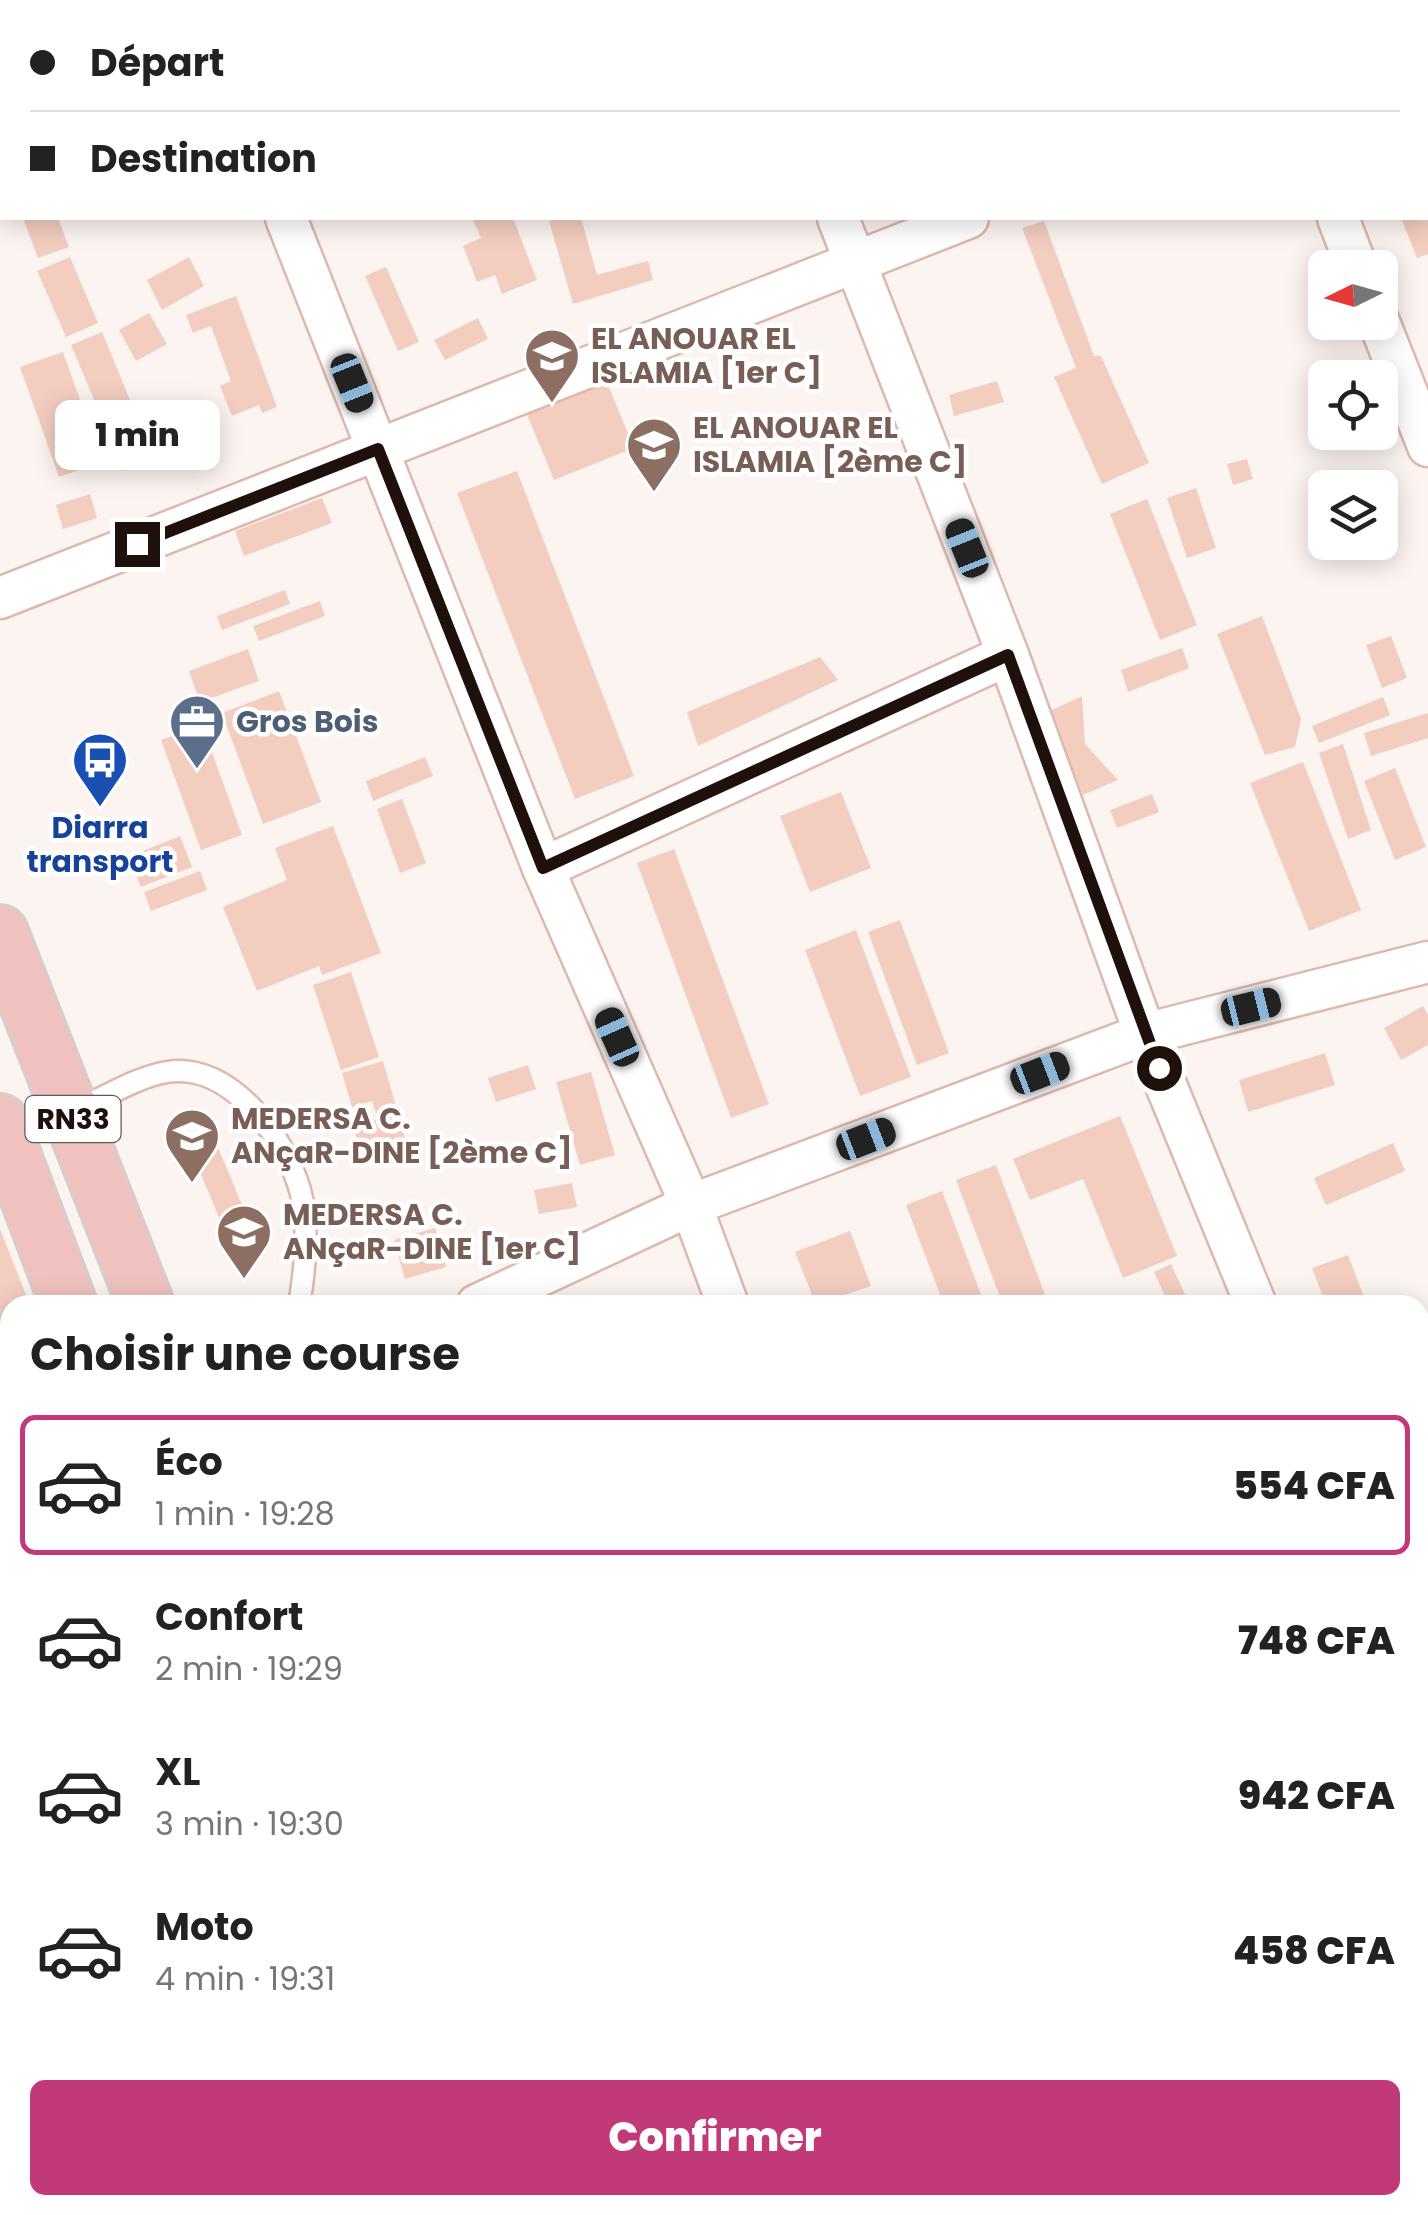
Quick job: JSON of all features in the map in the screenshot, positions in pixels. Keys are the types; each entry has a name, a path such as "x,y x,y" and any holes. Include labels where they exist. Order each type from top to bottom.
{"main road":[{"name":"RN33","path":"0,933 142,1295"},
{"name":"RN33","path":"0,1122 65,1295"}],"street":[{"path":"287,220 543,868 690,1205 724,1295"},
{"path":"839,220 1008,655 1145,1034 1252,1295"},
{"path":"0,598 963,220"},
{"path":"1339,220 1350,250"},
{"path":"1386,340 1428,446"},
{"path":"543,868 1008,655"},
{"path":"498,1295 690,1205 1145,1034 1428,962"}],"lane":[{"path":"70,1112 166,1072 202,1073 234,1094 272,1130 300,1190 305,1236 300,1295"}],"building":[{"path":"24,220 59,220 69,247 38,258"},
{"path":"473,220 514,220 537,280 502,294 495,275 477,282 463,246 481,238"},
{"path":"582,220 597,275 648,261 653,280 573,304 549,221"},
{"path":"1402,220 1428,220 1428,254 1417,258"},
{"path":"1044,221 1094,356 1101,356 1149,463 1102,484 1054,377 1076,368 1022,228"},
{"path":"70,257 98,323 66,337 37,271"},
{"path":"189,257 204,286 162,310 147,280"},
{"path":"386,267 419,342 398,351 365,276"},
{"path":"236,296 277,407 262,413 259,405 232,416 220,386 231,381 211,326 193,333 186,315"},
{"path":"149,313 167,344 136,361 119,330"},
{"path":"478,318 488,339 445,360 434,340"},
{"path":"102,332 154,458 124,471 71,345"},
{"path":"63,352 102,462 59,477 20,367"},
{"path":"606,380 634,448 554,480 526,412"},
{"path":"997,381 1004,402 954,416 949,395"},
{"path":"1247,459 1253,479 1233,485 1227,464"},
{"path":"517,471 634,776 575,799 457,493"},
{"path":"1196,488 1216,548 1187,558 1167,498"},
{"path":"90,494 97,518 63,529 56,505"},
{"path":"322,498 332,523 244,556 235,531"},
{"path":"1147,499 1197,625 1160,640 1110,514"},
{"path":"285,590 290,604 222,630 217,616"},
{"path":"320,601 325,616 259,641 253,626"},
{"path":"1262,616 1301,719 1295,747 1265,755 1217,634"},
{"path":"1391,636 1407,678 1382,688 1366,645"},
{"path":"1182,648 1189,668 1128,692 1121,670"},
{"path":"248,649 259,681 200,702 189,671"},
{"path":"820,657 838,680 698,746 687,712"},
{"path":"279,691 321,802 263,824 222,713"},
{"path":"1082,696 1085,744 1118,780 1083,795 1048,712"},
{"path":"1383,697 1390,715 1319,743 1312,726"},
{"path":"1428,713 1428,738 1371,756 1364,733"},
{"path":"202,725 242,835 201,850 161,740"},
{"path":"1343,744 1371,830 1348,839 1319,753"},
{"path":"425,757 433,776 373,801 366,781"},
{"path":"1303,762 1361,910 1309,931 1250,783"},
{"path":"1395,768 1426,847 1395,860 1364,781"},
{"path":"841,792 871,868 810,892 780,816"},
{"path":"1152,794 1159,812 1117,828 1110,810"},
{"path":"402,799 426,863 400,873 377,809"},
{"path":"333,826 381,953 322,975 319,966 257,991 223,907 287,880 275,848"},
{"path":"180,836 192,867 141,887 128,857"},
{"path":"674,849 769,1104 731,1118 637,863"},
{"path":"200,871 207,890 151,911 144,892"},
{"path":"900,920 949,1053 917,1065 868,932"},
{"path":"856,930 911,1077 860,1096 805,950"},
{"path":"351,972 379,1057 341,1070 313,985"},
{"path":"1423,1006 1428,1015 1428,1045 1401,1060 1384,1028"},
{"path":"1325,1053 1335,1085 1248,1112 1239,1080"},
{"path":"383,1061 406,1141 361,1154 353,1126 378,1119 372,1101 352,1107 342,1073"},
{"path":"528,1065 536,1089 496,1102 488,1078"},
{"path":"591,1072 615,1155 580,1165 556,1082"},
{"path":"1120,1116 1177,1256 1123,1278 1083,1179 1030,1200 1013,1159"},
{"path":"1393,1143 1405,1171 1326,1205 1314,1178"},
{"path":"217,1145 257,1241 233,1251 193,1155"},
{"path":"996,1165 1045,1295 999,1295 956,1180"},
{"path":"572,1183 577,1207 539,1214 534,1190"},
{"path":"942,1191 981,1295 940,1295 906,1205"},
{"path":"435,1228 446,1267 405,1279 394,1240"},
{"path":"0,1229 26,1295 0,1295"},
{"path":"850,1231 871,1286 845,1295 812,1295 795,1252"},
{"path":"1348,1255 1363,1295 1322,1295 1312,1268"},
{"path":"1171,1264 1185,1295 1164,1295 1154,1272"}],"place":[{"name":"EL ANOUAR EL ISLAMIA [1er C]","path":"552,405"},
{"name":"EL ANOUAR EL ISLAMIA [2ème C]","path":"654,494"},
{"name":"Gros Bois","path":"197,771"},
{"name":"Diarra transport","path":"100,809"},
{"name":"MEDERSA C. ANçaR-DINE [2ème C]","path":"192,1185"},
{"name":"MEDERSA C. ANçaR-DINE [1er C]","path":"244,1281"}],"route":[{"path":"137,544 378,449 543,868 1008,655 1159,1068"}]}
